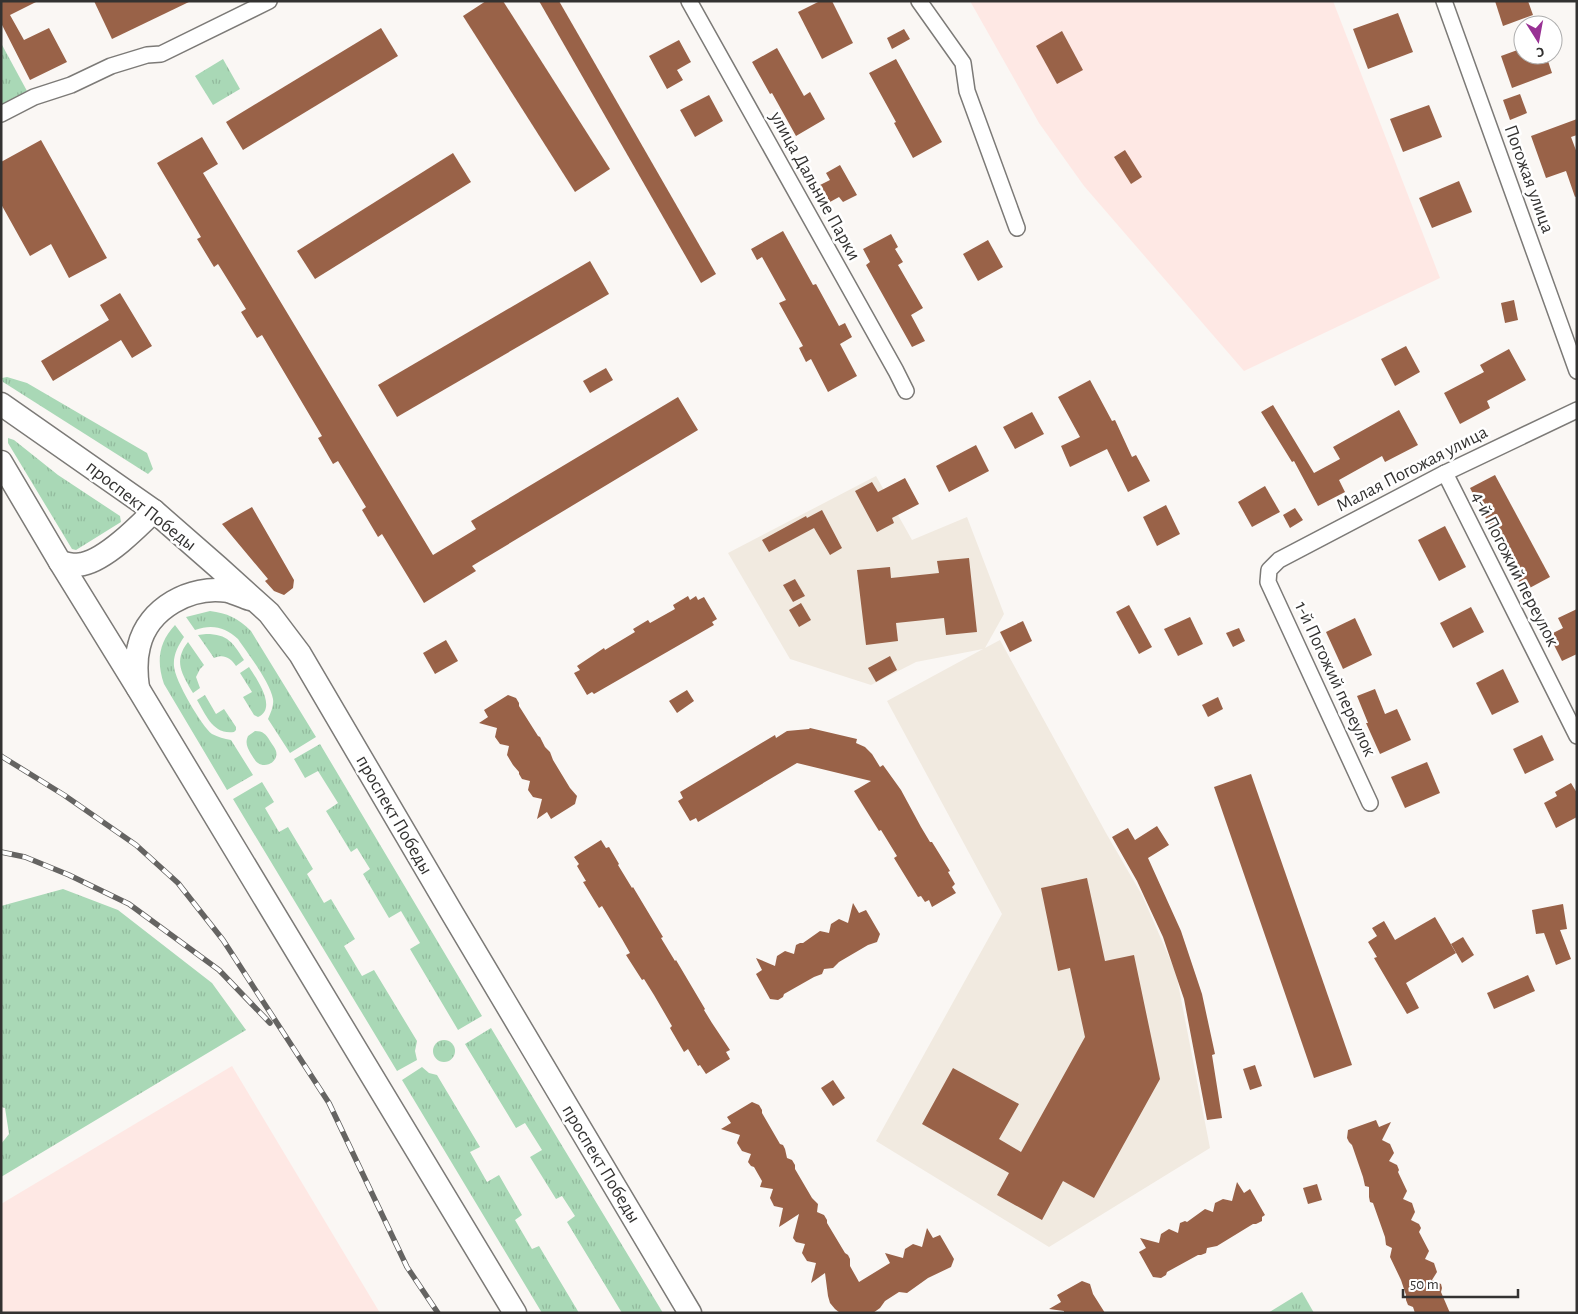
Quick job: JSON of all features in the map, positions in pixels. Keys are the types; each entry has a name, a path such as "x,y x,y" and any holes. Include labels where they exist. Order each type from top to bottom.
{"main road":[{"name":"проспект Победы","path":"1,404 154,511 269,613 304,661 690,1313"},
{"path":"1,462 515,1313"},
{"path":"60,562 71,565 83,564 96,558 131,534 154,511"},
{"path":"139,690 135,667 139,644 149,624 164,607 184,596 206,590 229,592 251,599 269,613"}],"street":[{"path":"1,114 111,66 147,55 161,54 268,1"},
{"name":"улица Дальние Парки","path":"689,1 906,391"},
{"path":"918,1 963,62 966,91 1017,228"},
{"name":"Погожая улица","path":"1444,1 1577,371"},
{"name":"Малая Погожая улица","path":"1269,570 1279,560 1445,473 1577,410"},
{"name":"4-й Погожий переулок","path":"1445,473 1577,736"},
{"name":"1-й Погожий переулок","path":"1269,570 1268,582 1370,803"}],"shaded area":[{"path":"970,1 1333,1 1440,278 1244,371 1084,186 1039,123"},
{"path":"876,476 912,540 967,517 1004,614 985,648 1000,640 1142,895 1176,973 1210,1148 1049,1247 876,1141 1002,914 887,701 983,649 916,662 871,685 790,659 728,553"},
{"path":"232,1066 380,1313 1,1313 1,1204"}],"green space":[{"path":"1,43 27,91 1,105"},
{"path":"223,59 240,89 213,105 195,76"},
{"path":"7,377 27,383 147,453 153,469 148,474 3,382 2,378"},
{"path":"8,438 14,440 58,475 120,516 121,522 76,550 72,549 8,443"},
{"path":"210,611 232,617 251,631 316,737 290,753 268,719 273,699 268,685 238,639 223,629 207,627 195,630 186,617"},
{"path":"175,625 184,637 174,658 175,672 183,691 207,730 214,735 231,740 253,775 227,790 164,684 160,667 160,652 165,638"},
{"path":"206,634 225,638 237,649 244,660 236,666 226,657 214,658 198,635"},
{"path":"188,642 204,665 196,677 200,688 193,693 185,680 180,661 183,649"},
{"path":"249,667 260,685 266,700 264,713 258,717 254,715 243,697 252,692 240,673"},
{"path":"205,695 216,714 224,709 236,727 234,732 227,732 215,727 207,718 197,700"},
{"path":"255,731 266,735 276,751 276,758 271,763 261,765 251,754 247,741 248,736"},
{"path":"320,744 482,1016 458,1030 410,949 420,943 401,911 389,918 363,874 370,869 357,848 351,852 326,811 338,803 318,771 305,778 294,759"},
{"path":"262,782 274,802 265,808 279,832 288,827 313,869 307,874 324,903 331,899 355,939 344,946 362,976 374,970 417,1041 415,1051 417,1060 397,1071 233,799"},
{"path":"63,889 118,910 212,983 246,1030 1,1177 1,1144 9,1134 5,1108 1,1107 1,906"},
{"path":"491,1028 663,1313 622,1313 567,1222 575,1216 562,1196 556,1199 530,1157 542,1150 525,1123 516,1128 465,1044"},
{"path":"444,1040 452,1043 455,1051 452,1059 444,1062 436,1059 433,1051 436,1043"},
{"path":"422,1067 429,1073 437,1075 480,1147 470,1152 487,1182 499,1175 522,1215 515,1220 532,1249 539,1246 579,1313 542,1313 402,1080"},
{"path":"1302,1292 1314,1313 1268,1313"}],"building":[{"path":"1,1 38,1 10,15 24,40 49,28 67,62 30,80 1,23"},
{"path":"94,1 191,1 112,39"},
{"path":"486,1 503,1 610,169 575,192 463,16"},
{"path":"539,1 559,1 716,274 701,283"},
{"path":"820,1 832,1 853,43 822,59 798,12"},
{"path":"1495,1 1528,1 1533,15 1513,15 1513,22 1503,26"},
{"path":"1398,13 1413,52 1368,69 1353,29"},
{"path":"381,28 398,56 243,150 226,122"},
{"path":"904,29 910,39 892,49 887,38"},
{"path":"1062,31 1083,70 1057,84 1036,46"},
{"path":"679,40 691,62 677,70 683,80 667,89 649,56"},
{"path":"777,48 804,96 810,92 825,119 796,136 752,62"},
{"path":"1513,52 1513,65 1549,65 1552,73 1512,88 1501,56"},
{"path":"896,59 942,142 913,158 869,73"},
{"path":"1520,94 1527,113 1510,120 1503,100"},
{"path":"709,95 723,121 695,137 680,110"},
{"path":"1429,105 1442,137 1403,152 1390,119"},
{"path":"1577,119 1577,135 1571,137 1577,153 1577,196 1575,197 1566,171 1546,178 1531,136"},
{"path":"202,137 218,164 203,173 433,555 476,529 471,521 678,397 698,430 472,566 476,571 424,603 382,534 378,537 362,510 366,507 338,461 333,464 318,438 322,436 262,335 257,338 241,312 246,309 218,264 214,267 197,239 201,237 157,163"},
{"path":"41,140 107,258 69,278 51,244 30,256 1,204 1,162"},
{"path":"1125,150 1142,177 1131,184 1114,157"},
{"path":"453,153 471,182 315,279 297,251"},
{"path":"840,165 857,195 843,202 839,197 830,202 820,185 830,180 826,173"},
{"path":"1459,181 1472,212 1432,228 1419,198"},
{"path":"783,231 813,285 816,284 839,326 845,323 852,337 840,344 857,376 828,392 811,359 806,362 799,348 803,346 779,303 786,300 762,257 757,260 751,249"},
{"path":"891,234 898,247 895,249 903,262 898,265 923,308 911,315 925,341 912,347 866,265 870,262 863,249"},
{"path":"988,240 1003,267 978,281 963,254"},
{"path":"590,261 609,294 397,417 378,385"},
{"path":"120,293 152,346 132,358 121,340 53,381 41,361 109,320 100,305"},
{"path":"1514,300 1518,320 1505,323 1501,303"},
{"path":"1406,346 1420,372 1395,386 1381,359"},
{"path":"1509,349 1526,380 1487,401 1490,408 1460,424 1444,393 1484,372 1480,365"},
{"path":"606,368 613,380 590,393 583,381"},
{"path":"1090,380 1112,421 1115,420 1132,457 1136,455 1150,481 1128,492 1107,449 1070,467 1061,446 1080,437 1058,397"},
{"path":"1273,405 1314,473 1340,459 1333,447 1399,410 1418,445 1385,462 1382,456 1339,480 1345,492 1318,506 1294,461 1292,462 1261,412"},
{"path":"1032,412 1044,434 1015,449 1003,427"},
{"path":"976,445 989,471 949,492 936,466"},
{"path":"1495,475 1550,577 1524,591 1470,488"},
{"path":"905,478 919,504 892,518 894,523 877,532 855,491 872,482 878,492"},
{"path":"1265,486 1280,512 1252,527 1238,502"},
{"path":"1166,505 1180,534 1157,546 1143,517"},
{"path":"252,507 294,580 293,588 284,595 274,591 265,581 268,579 222,524"},
{"path":"1295,508 1303,520 1290,528 1283,515"},
{"path":"822,510 842,548 830,555 814,528 769,552 762,540 806,516 807,518"},
{"path":"1445,526 1466,567 1439,581 1418,540"},
{"path":"969,558 977,632 946,635 944,618 896,623 898,641 866,645 857,570 890,567 891,578 939,573 937,561"},
{"path":"795,579 805,596 793,602 783,585"},
{"path":"688,596 690,600 696,596 698,600 704,597 717,619 712,622 714,625 594,694 592,692 587,695 574,673 580,670 577,666 604,648 605,650 635,632 633,629 648,620 650,623 675,609 673,605"},
{"path":"801,603 811,620 799,627 789,610"},
{"path":"1129,605 1152,647 1139,654 1116,612"},
{"path":"1471,607 1484,632 1453,648 1440,623"},
{"path":"1577,609 1577,654 1562,661 1549,635 1563,628 1558,618"},
{"path":"1190,617 1203,644 1178,656 1164,629"},
{"path":"1355,618 1372,655 1343,669 1326,632"},
{"path":"1023,621 1032,641 1010,652 1000,632"},
{"path":"1239,628 1245,641 1233,647 1226,633"},
{"path":"446,640 458,661 435,674 423,653"},
{"path":"890,656 897,670 876,682 868,668"},
{"path":"1503,669 1519,702 1492,715 1476,683"},
{"path":"1375,689 1385,714 1397,709 1411,740 1380,754 1366,723 1368,723 1357,696"},
{"path":"687,690 694,701 677,713 669,701"},
{"path":"508,695 516,698 519,706 550,752 570,788 577,796 575,804 551,819 547,812 537,819 542,799 533,797 528,790 530,781 522,779 507,755 509,746 500,744 495,737 497,728 479,723 488,717 484,710"},
{"path":"1218,697 1223,709 1208,717 1202,705"},
{"path":"810,728 857,739 856,743 865,747 872,754 880,767 883,765 901,790 930,842 932,842 950,871 948,872 955,884 952,887 956,893 932,907 929,900 925,902 921,896 918,897 894,858 897,856 854,791 871,781 797,763 698,822 696,818 690,821 678,801 683,798 680,792 775,735 776,738 787,731"},
{"path":"1542,735 1554,760 1525,774 1513,749"},
{"path":"1427,762 1440,793 1405,808 1391,777"},
{"path":"1251,774 1352,1065 1314,1078 1214,787"},
{"path":"1571,783 1577,793 1577,817 1556,828 1544,803 1557,796 1555,792"},
{"path":"1157,826 1169,845 1148,858 1181,931 1202,994 1215,1054 1212,1055 1222,1118 1207,1120 1184,999 1163,937 1137,881 1112,837 1128,828 1135,840"},
{"path":"601,840 606,848 609,847 618,865 663,937 661,938 730,1050 726,1052 730,1059 706,1074 700,1065 698,1066 688,1049 684,1052 654,995 626,955 630,953 622,939 602,906 599,908 583,882 586,881 574,857"},
{"path":"1087,878 1105,961 1134,955 1160,1079 1094,1198 1063,1181 1042,1220 997,1195 1009,1173 922,1124 953,1068 1019,1104 999,1139 1021,1152 1085,1037 1070,968 1058,971 1041,888"},
{"path":"853,903 859,913 866,910 880,934 877,942 868,945 839,962 833,968 824,969 822,974 784,994 778,1000 770,999 756,974 762,970 756,958 775,966 777,956 785,951 794,954 796,945 803,943 820,931 829,933 831,924 839,919 848,923"},
{"path":"1563,904 1567,929 1560,930 1571,959 1556,965 1544,933 1536,934 1532,910"},
{"path":"1435,917 1456,953 1406,983 1419,1008 1407,1014 1374,958 1377,957 1368,942 1377,936 1372,928 1384,921 1395,940"},
{"path":"1463,937 1474,955 1462,963 1451,944"},
{"path":"1528,975 1535,991 1494,1009 1487,993"},
{"path":"1255,1065 1262,1086 1250,1090 1243,1069"},
{"path":"833,1080 845,1098 833,1106 821,1088"},
{"path":"752,1102 759,1105 780,1144 783,1145 787,1158 792,1160 795,1165 795,1169 812,1198 818,1204 817,1212 824,1215 845,1253 848,1255 850,1266 859,1282 890,1263 885,1253 903,1258 905,1249 913,1244 922,1247 927,1228 933,1238 940,1235 954,1259 951,1267 928,1278 907,1293 899,1292 885,1301 873,1313 840,1313 835,1309 830,1303 828,1296 825,1273 811,1283 816,1263 807,1261 802,1253 805,1244 796,1242 793,1238 799,1214 779,1227 783,1208 774,1206 770,1198 773,1189 760,1187 762,1181 754,1167 748,1162 751,1154 742,1151 737,1143 740,1135 721,1129 731,1123 727,1117"},
{"path":"1376,1120 1379,1127 1391,1122 1382,1140 1390,1144 1394,1153 1389,1161 1397,1165 1398,1172 1407,1191 1403,1199 1412,1203 1415,1212 1411,1220 1419,1224 1421,1228 1419,1232 1429,1251 1425,1259 1434,1263 1437,1272 1432,1280 1441,1284 1441,1292 1450,1313 1415,1313 1413,1307 1408,1305 1406,1300 1401,1280 1390,1257 1392,1248 1386,1245 1373,1203 1370,1202 1369,1187 1365,1186 1352,1145 1347,1138 1348,1130"},
{"path":"1237,1182 1244,1193 1250,1189 1265,1215 1262,1217 1262,1221 1253,1224 1217,1246 1207,1248 1206,1253 1198,1255 1167,1272 1161,1278 1153,1277 1139,1252 1146,1248 1140,1238 1159,1243 1161,1234 1169,1229 1178,1233 1180,1223 1187,1222 1205,1209 1213,1212 1215,1203 1223,1199 1232,1201"},
{"path":"1317,1184 1322,1200 1308,1204 1303,1188"},
{"path":"1082,1281 1090,1284 1093,1294 1105,1313 1064,1313 1064,1311 1049,1309 1061,1302 1057,1295"}],"railway":[{"path":"1,756 64,795 136,845 178,883 223,940 329,1103 407,1267 438,1313"},
{"path":"1,852 25,857 69,875 129,904 219,970 270,1023"}]}
